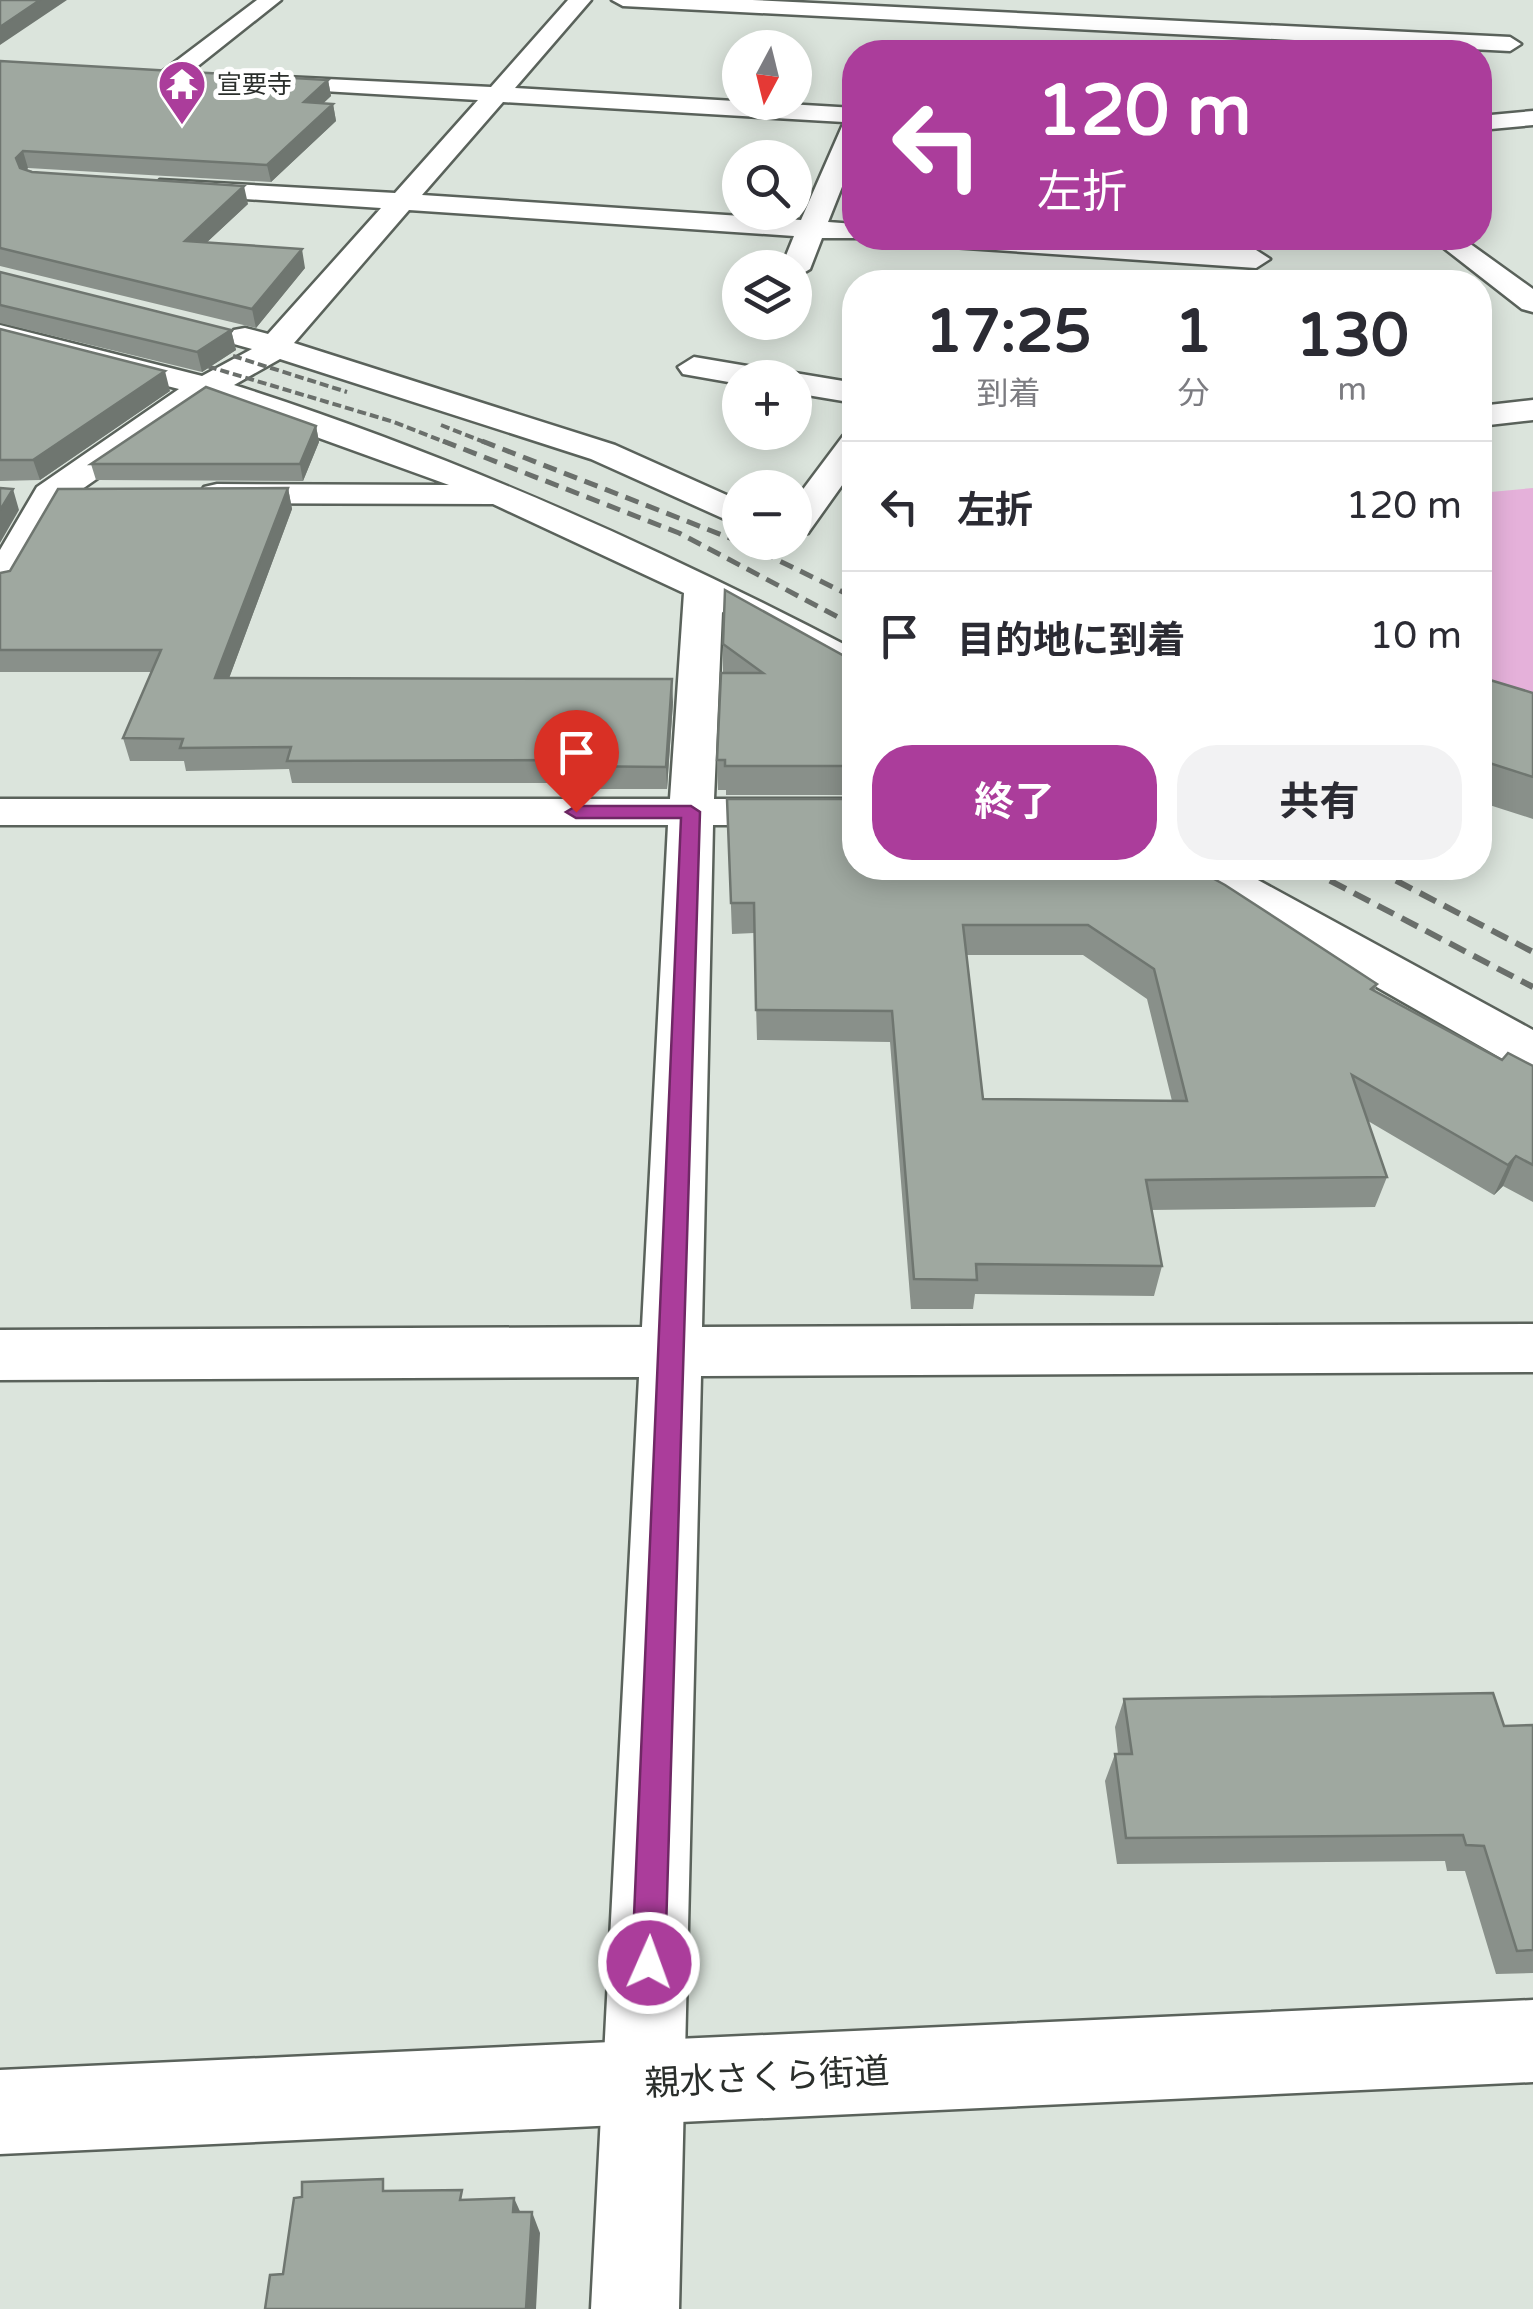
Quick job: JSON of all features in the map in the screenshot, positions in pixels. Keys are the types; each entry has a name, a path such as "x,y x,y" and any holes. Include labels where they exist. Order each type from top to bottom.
{"street":[{"path":"270,0 161,75 842,114"},
{"path":"0,583 34,495 205,387 254,362 274,345 580,0"},
{"path":"623,0 908,7 1228,40"},
{"path":"1246,0 1247,40"},
{"path":"893,40 908,7"},
{"path":"1492,44 1510,44"},
{"path":"1492,122 1533,118"},
{"path":"842,155 812,229 842,231"},
{"path":"133,184 722,223"},
{"path":"1111,250 1256,260"},
{"path":"1247,270 1265,250"},
{"path":"1461,250 1488,270"},
{"path":"1492,273 1533,303"},
{"path":"209,327 602,452 722,507"},
{"path":"0,334 205,387 352,434 607,537 842,659"},
{"path":"694,367 722,372"},
{"path":"812,386 842,391"},
{"path":"1492,415 1533,410"},
{"path":"812,502 842,461"},
{"path":"34,495 110,495"},
{"path":"190,496 509,496"},
{"path":"635,2309 691,812 704,587"},
{"path":"0,812 842,812"},
{"path":"1223,880 1533,1053"},
{"path":"0,1355 1533,1348"},
{"name":"親水さくら街道","path":"0,2112 1533,2041"}],"shaded area":[{"path":"1533,488 1533,710 1492,698 1492,492"}],"building":[{"path":"0,0 40,0 0,27"},
{"path":"0,61 328,80 304,102 333,104 267,165 23,151 16,158 20,168 32,172 244,186 185,241 302,249 252,309 0,248"},
{"path":"0,272 231,330 197,352 0,305"},
{"path":"0,329 165,371 33,460 0,460"},
{"path":"206,387 316,426 300,464 91,464"},
{"path":"0,488 13,489 0,510"},
{"path":"288,488 215,678 672,679 666,767 566,766 566,760 287,761 291,747 180,748 183,739 123,738 161,650 0,650 0,573 10,571 58,489"},
{"path":"725,590 842,655 842,766 725,766 725,760 717,760 721,673 763,673 723,644"},
{"path":"1492,681 1533,693 1533,777 1492,764"},
{"path":"727,799 842,799 842,880 1216,880 1377,984 1371,989 1502,1060 1508,1053 1533,1066 1533,1165 1516,1156 1508,1165 1352,1075 1387,1177 1146,1180 1162,1266 976,1264 977,1280 914,1279 892,1011 756,1010 754,903 731,903","holes":["963,925 1088,925 1154,969 1187,1101 983,1099"]},
{"path":"1493,1693 1504,1726 1533,1725 1533,1950 1517,1951 1484,1846 1466,1845 1463,1835 1126,1838 1115,1754 1132,1754 1124,1699"},
{"path":"383,2179 383,2191 462,2190 460,2200 514,2198 513,2212 532,2212 526,2309 265,2309 270,2275 283,2274 294,2198 302,2197 302,2182"}],"railway":[{"path":"233,356 347,392"},
{"path":"183,359 394,422 450,444"},
{"path":"441,425 489,444"},
{"path":"443,441 679,533 842,619"},
{"path":"482,441 722,535"},
{"path":"778,560 842,592"},
{"path":"1329,880 1533,987"},
{"path":"1395,880 1533,952"}],"place":[{"name":"宣要寺","path":"182,126"}],"route":[{"path":"576,812 691,812 649,1963"}]}
